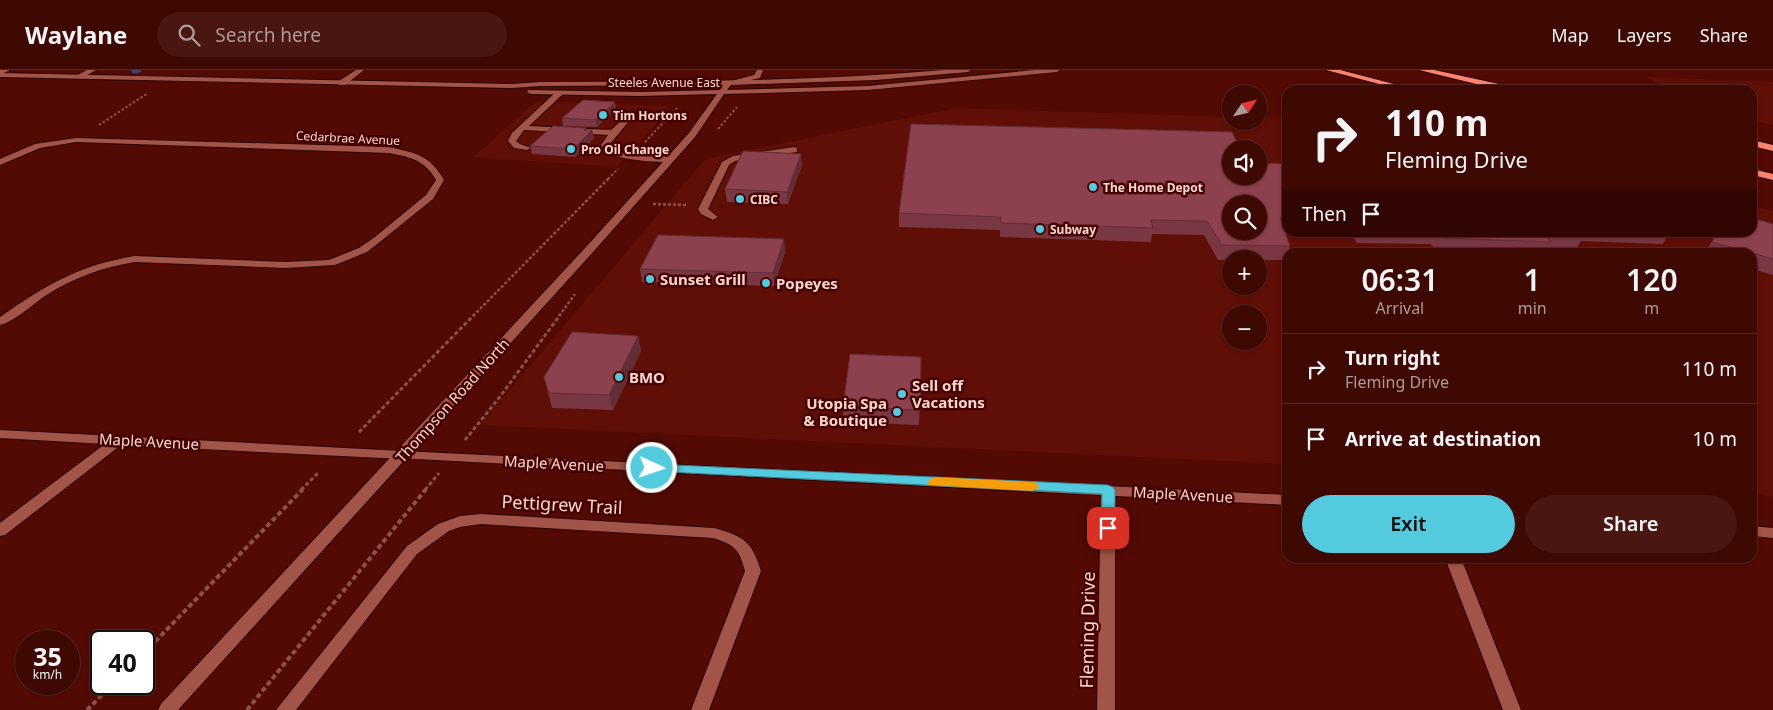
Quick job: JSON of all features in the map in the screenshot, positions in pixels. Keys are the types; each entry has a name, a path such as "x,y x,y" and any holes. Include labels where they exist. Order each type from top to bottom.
{"highway":[{"path":"1330,70 1392,85"},
{"path":"1423,70 1490,85"},
{"path":"1757,144 1773,148"},
{"path":"1757,173 1773,177"}],"main road":[{"path":"0,74 6,70"},
{"path":"78,77 93,70"},
{"path":"342,83 361,70"},
{"path":"728,83 757,76 760,70"},
{"name":"Steeles Avenue East","path":"0,74 512,86 541,84 728,83 876,78 968,70"},
{"name":"Steeles Avenue East","path":"512,86 533,92 560,93 723,93 868,88 1057,70"},
{"name":"Thompson Road North","path":"167,710 670,160 692,135 723,93 728,83"},
{"path":"526,148 517,146 512,141 560,93"},
{"path":"632,113 613,133 605,145 611,152 630,157 670,160"},
{"path":"523,128 613,133"},
{"name":"Cedarbrae Avenue","path":"0,162 38,146 76,140 389,150 417,156 433,166 440,180 430,197 378,239 363,250 331,263 285,265 135,259 120,261 84,270 71,276 0,322"},
{"path":"713,217 704,212 705,206 725,164 733,159 794,150"},
{"name":"Maple Avenue","path":"0,434 1282,500"},
{"path":"0,531 120,439"},
{"name":"Fleming Drive","path":"1106,710 1108,490"},
{"name":"Pettigrew Trail","path":"285,710 412,550 440,529 461,520 481,519 714,533 734,540 748,551 753,571 700,710"},
{"path":"1757,531 1773,533"},
{"path":"1456,563 1512,710"}],"path":[{"path":"76,140 170,79"},
{"path":"712,136 741,103"},
{"path":"359,432 681,104"},
{"path":"646,210 659,197"},
{"path":"652,204 705,206"},
{"path":"247,710 499,398 578,289"},
{"path":"155,641 318,473"},
{"path":"87,710 102,695"}],"shaded area":[{"path":"1647,77 1773,82 1773,125 1757,122 1757,85 1660,85"},
{"path":"537,101 667,106 669,110 617,167 473,157"},
{"path":"956,108 1222,117 1222,130 1268,130 1268,117 1282,118 1282,237 1757,237 1757,207 1773,211 1773,497 1757,495 1757,248 1282,248 1282,464 480,425 705,159"}],"building":[{"path":"583,100 615,102 595,120 562,118"},
{"name":"The Home Depot","path":"911,124 1232,132 1236,140 1222,140 1222,185 1267,185 1267,163 1282,164 1282,218 1280,218 1282,237 1287,237 1290,246 1222,245 1207,221 1151,220 1153,228 1001,223 1001,217 899,213"},
{"path":"553,126 592,130 573,149 530,146"},
{"path":"743,151 801,154 787,192 725,189"},
{"path":"1757,219 1773,224 1773,259 1757,254 1757,248 1734,248 1712,242 1714,237 1757,237"},
{"path":"658,235 784,239 773,273 640,269"},
{"path":"1547,237 1551,242 1442,238"},
{"path":"572,332 638,336 609,395 549,393 544,377"},
{"path":"850,354 921,357 920,410 843,407"}],"waterway":[{"path":"134,71 139,70"}],"slow traffic":[{"path":"934,482 1032,486"}],"place":[{"name":"Tim Hortons","path":"603,115"},
{"name":"Pro Oil Change","path":"571,149"},
{"name":"The Home Depot","path":"1093,187"},
{"name":"CIBC","path":"740,199"},
{"name":"Subway","path":"1040,229"},
{"name":"Sunset Grill","path":"650,279"},
{"name":"Popeyes","path":"766,283"},
{"name":"BMO","path":"619,377"},
{"name":"Sell off Vacations","path":"902,394"},
{"name":"Utopia Spa & Boutique","path":"897,412"}],"route":[{"path":"652,468 1108,490 1108,528"}]}
